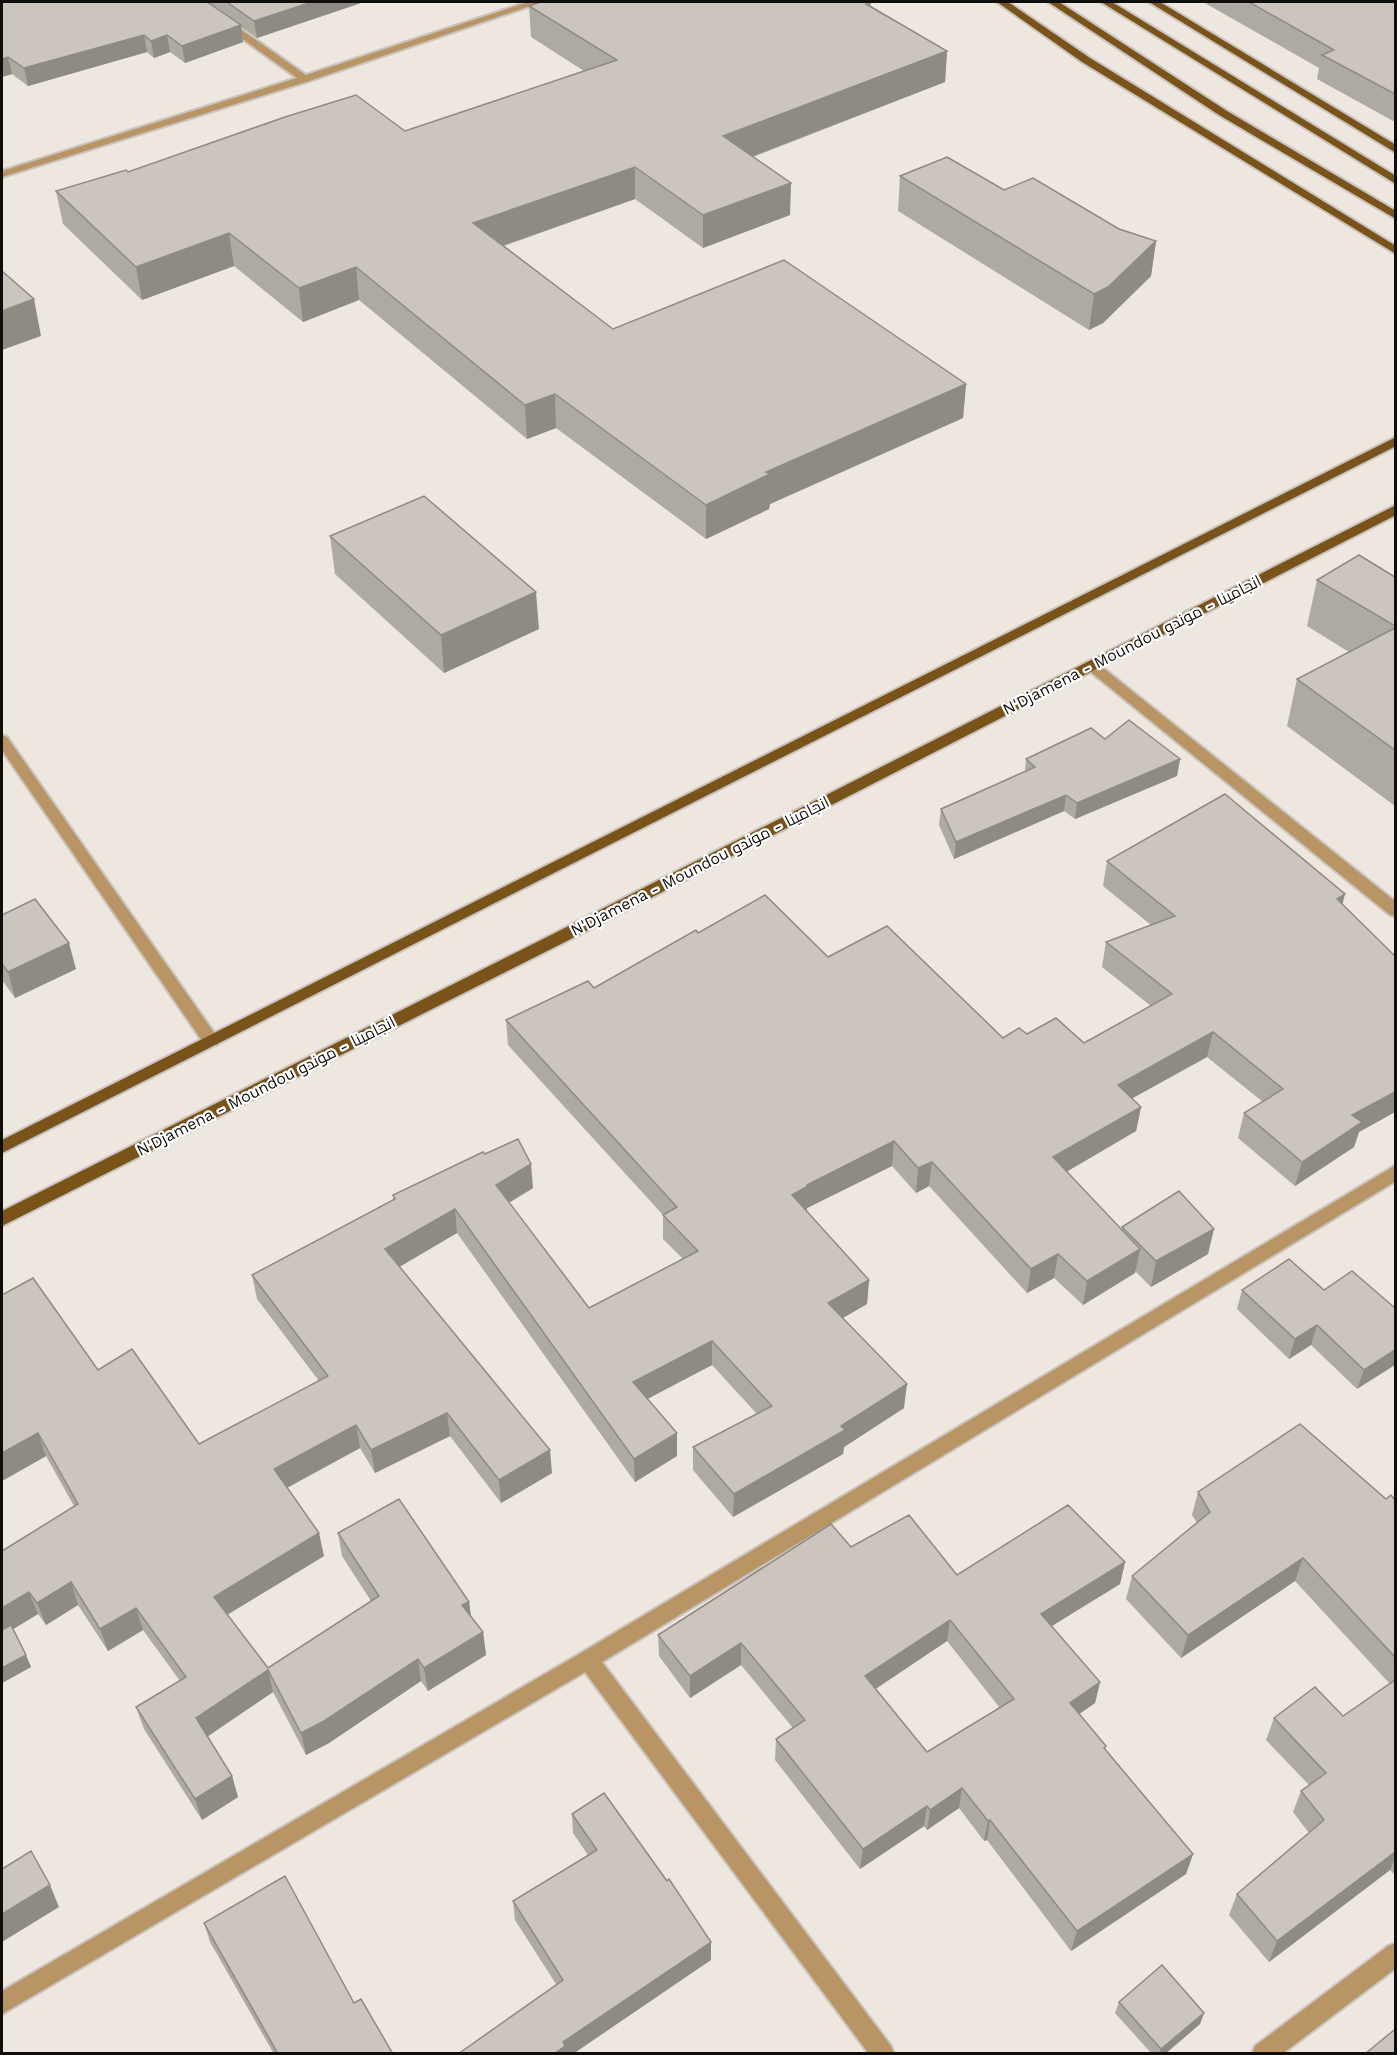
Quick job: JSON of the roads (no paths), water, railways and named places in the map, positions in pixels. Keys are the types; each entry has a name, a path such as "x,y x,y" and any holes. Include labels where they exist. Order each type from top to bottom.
{"main road":[{"path":"1002,2 1086,60 1395,251"},
{"path":"1053,2 1223,113 1395,216"},
{"path":"1106,2 1395,181"},
{"path":"1154,2 1395,150"},
{"path":"2,1147 1395,441"},
{"name":"N'Djamena - Moundou انجامينا - موندو","path":"2,1219 1092,666 1395,509"}],"street":[{"path":"196,2 305,79"},
{"path":"2,174 305,79 537,2"},
{"path":"1092,666 1395,911"},
{"path":"2,740 211,1041"},
{"path":"2,2003 588,1660 1395,1172"},
{"path":"588,1660 883,2054"},
{"path":"1263,2054 1395,1954"}]}
